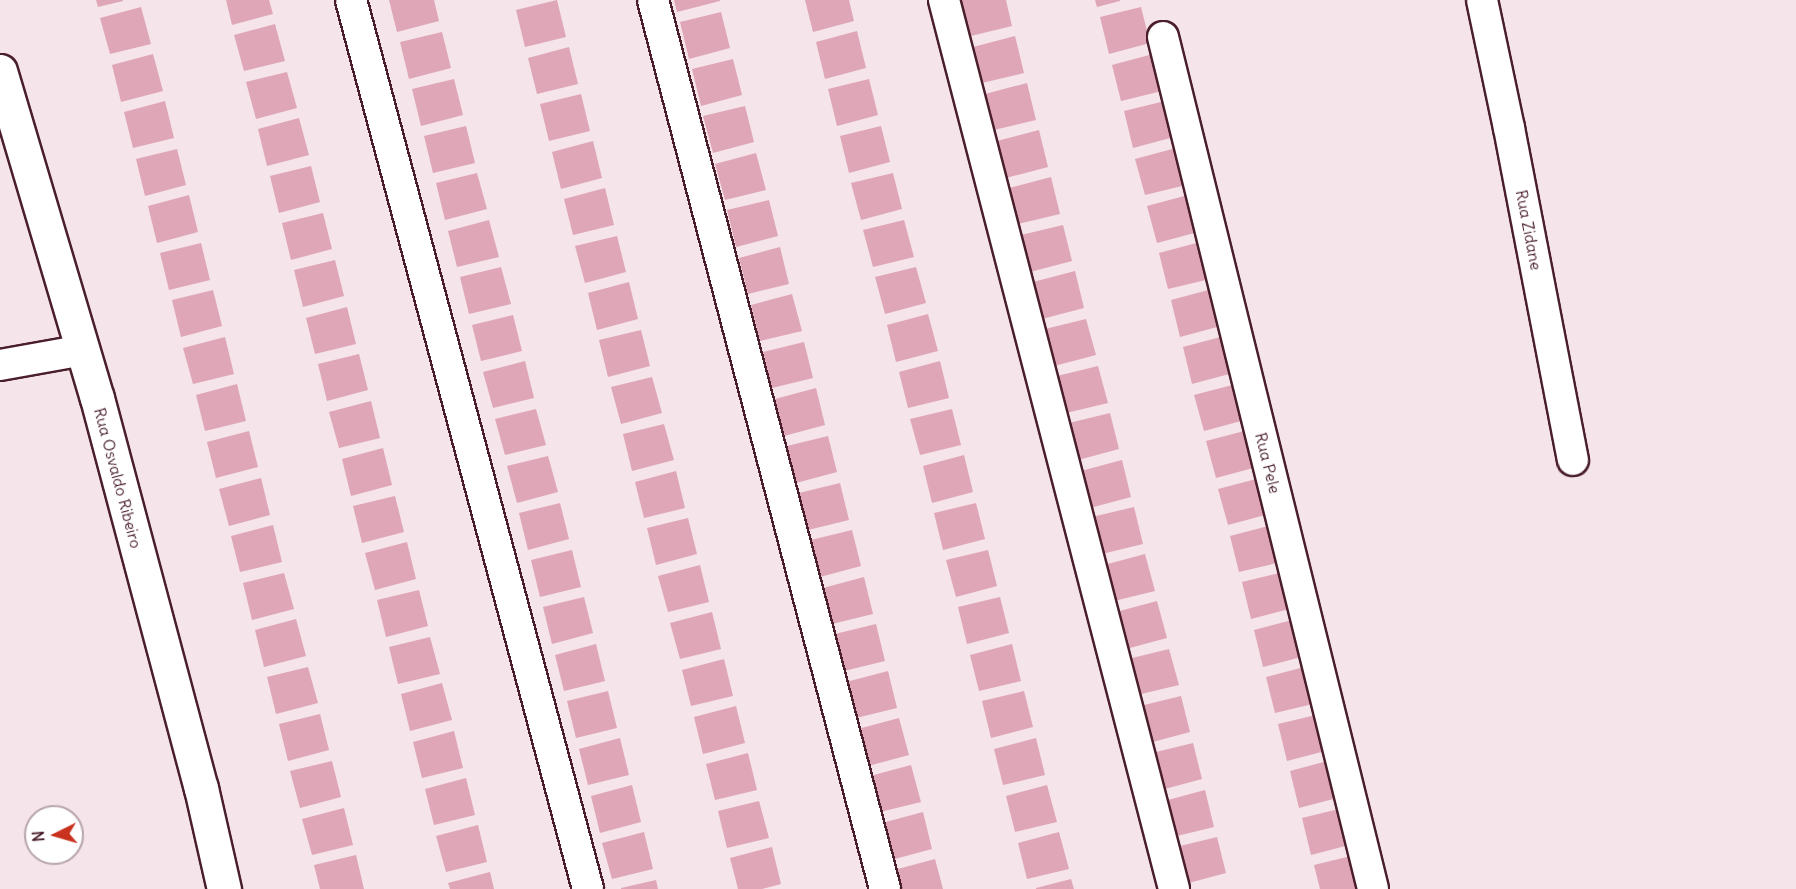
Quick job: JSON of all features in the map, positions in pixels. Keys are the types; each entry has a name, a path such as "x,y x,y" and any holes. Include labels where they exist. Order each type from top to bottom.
{"street":[{"path":"351,0 588,889"},
{"path":"653,0 885,889"},
{"path":"944,0 1174,889"},
{"name":"Rua Zidane","path":"1482,0 1573,460"},
{"name":"Rua Pele","path":"1163,37 1373,889"},
{"name":"Rua Osvaldo Ribeiro","path":"0,71 84,350 201,788 224,889"},
{"path":"0,365 84,350"}],"building":[{"path":"96,0 123,0 123,1 98,7"},
{"path":"226,0 269,0 273,14 232,25"},
{"path":"389,0 434,0 439,21 397,32"},
{"path":"557,0 566,37 525,47 516,10"},
{"path":"674,0 720,0 720,1 677,12"},
{"path":"805,0 849,0 854,21 813,32"},
{"path":"961,0 1006,0 1012,26 971,36"},
{"path":"1095,0 1120,0 1120,1 1097,7"},
{"path":"141,7 151,44 110,54 100,18"},
{"path":"1141,7 1150,43 1109,54 1100,17"},
{"path":"721,12 730,48 689,59 680,22"},
{"path":"275,24 285,61 244,71 234,35"},
{"path":"857,31 866,68 825,79 816,42"},
{"path":"442,32 451,68 409,79 400,42"},
{"path":"1015,36 1024,73 982,83 973,47"},
{"path":"569,47 578,84 537,94 528,58"},
{"path":"153,54 163,91 121,102 112,65"},
{"path":"1153,54 1162,91 1121,101 1112,65"},
{"path":"733,59 742,95 701,106 692,69"},
{"path":"287,72 297,108 256,119 246,82"},
{"path":"454,79 463,115 421,126 412,89"},
{"path":"869,79 878,115 837,126 828,89"},
{"path":"1027,83 1036,120 994,130 985,94"},
{"path":"581,94 590,131 549,141 540,104"},
{"path":"165,101 174,138 133,148 124,112"},
{"path":"1165,101 1174,137 1133,148 1124,111"},
{"path":"745,106 754,142 713,153 703,116"},
{"path":"299,118 309,155 267,166 258,129"},
{"path":"466,126 475,163 433,173 424,136"},
{"path":"881,126 890,162 849,173 840,136"},
{"path":"1039,130 1048,167 1006,178 997,141"},
{"path":"593,141 602,178 561,189 552,152"},
{"path":"1176,148 1186,185 1145,195 1135,159"},
{"path":"177,149 186,185 145,196 136,159"},
{"path":"756,153 766,190 725,200 715,164"},
{"path":"311,166 320,202 279,213 270,176"},
{"path":"477,173 487,209 445,220 436,183"},
{"path":"893,173 902,209 861,220 851,183"},
{"path":"1051,177 1060,214 1018,224 1009,188"},
{"path":"605,188 614,225 573,235 564,199"},
{"path":"189,195 198,232 157,243 148,206"},
{"path":"1188,195 1198,232 1157,243 1147,206"},
{"path":"769,200 778,236 736,247 727,210"},
{"path":"323,213 332,249 291,260 282,223"},
{"path":"489,220 499,257 457,267 448,231"},
{"path":"904,220 914,257 873,267 863,230"},
{"path":"1063,225 1072,261 1030,272 1021,235"},
{"path":"617,236 626,272 585,283 575,246"},
{"path":"1200,242 1210,279 1168,289 1159,253"},
{"path":"201,243 210,280 169,290 160,253"},
{"path":"780,247 789,284 748,294 739,258"},
{"path":"335,260 344,296 303,307 294,270"},
{"path":"501,267 511,304 469,314 460,277"},
{"path":"916,267 926,303 885,314 875,277"},
{"path":"1075,271 1084,308 1042,319 1033,282"},
{"path":"629,282 638,319 597,330 588,293"},
{"path":"1212,289 1221,326 1180,337 1171,300"},
{"path":"213,290 222,326 181,337 172,300"},
{"path":"792,294 802,331 760,341 751,305"},
{"path":"347,307 356,344 315,354 306,318"},
{"path":"928,314 938,351 896,362 887,325"},
{"path":"513,315 522,351 481,361 472,325"},
{"path":"1086,319 1096,355 1054,366 1045,329"},
{"path":"641,330 650,366 608,377 599,340"},
{"path":"1224,336 1233,373 1192,384 1183,347"},
{"path":"225,337 234,374 193,384 183,348"},
{"path":"804,342 813,378 772,388 763,352"},
{"path":"359,354 368,390 327,401 318,364"},
{"path":"525,361 534,398 493,408 483,372"},
{"path":"940,361 949,398 908,408 899,372"},
{"path":"1098,366 1108,403 1066,413 1057,376"},
{"path":"652,377 662,413 621,424 611,387"},
{"path":"237,384 246,421 205,431 196,395"},
{"path":"1236,384 1245,420 1204,431 1194,395"},
{"path":"816,388 825,425 784,436 775,399"},
{"path":"371,401 380,438 339,448 329,412"},
{"path":"536,409 546,445 505,455 495,419"},
{"path":"952,409 961,445 920,455 910,419"},
{"path":"1110,413 1119,449 1078,460 1069,423"},
{"path":"664,424 674,460 632,471 623,434"},
{"path":"1248,430 1257,467 1216,478 1206,441"},
{"path":"249,431 258,467 216,478 207,442"},
{"path":"828,436 837,472 796,483 787,446"},
{"path":"383,448 392,485 351,496 342,459"},
{"path":"964,455 973,492 932,503 923,466"},
{"path":"548,456 558,492 517,503 507,466"},
{"path":"1122,460 1131,497 1090,508 1081,471"},
{"path":"676,471 685,508 644,518 635,482"},
{"path":"261,478 270,515 229,526 219,489"},
{"path":"1260,478 1269,514 1228,525 1218,489"},
{"path":"840,483 849,520 808,530 799,493"},
{"path":"395,496 404,532 362,543 353,506"},
{"path":"560,503 569,539 528,550 519,513"},
{"path":"976,503 985,539 943,550 934,513"},
{"path":"1134,507 1143,544 1102,554 1092,517"},
{"path":"688,518 697,554 656,565 647,528"},
{"path":"273,525 282,562 240,572 231,536"},
{"path":"1272,525 1281,562 1239,572 1230,536"},
{"path":"852,530 861,566 820,577 811,540"},
{"path":"407,542 416,579 375,590 365,553"},
{"path":"572,550 581,587 540,597 531,560"},
{"path":"988,550 997,586 956,597 946,560"},
{"path":"1145,554 1155,591 1114,601 1104,565"},
{"path":"700,565 709,602 668,612 658,576"},
{"path":"1284,572 1293,608 1251,619 1242,582"},
{"path":"284,573 294,609 252,620 243,583"},
{"path":"864,577 873,614 832,624 823,588"},
{"path":"419,590 428,626 386,637 377,600"},
{"path":"584,597 593,633 552,644 543,607"},
{"path":"1000,597 1009,633 967,644 958,607"},
{"path":"1157,601 1167,638 1126,649 1116,612"},
{"path":"712,612 721,649 680,659 670,623"},
{"path":"296,619 306,656 264,667 255,630"},
{"path":"1296,619 1305,656 1263,667 1254,630"},
{"path":"876,624 885,661 844,671 835,634"},
{"path":"430,637 440,674 398,684 389,647"},
{"path":"596,644 605,681 564,691 555,655"},
{"path":"1012,644 1021,681 979,691 970,655"},
{"path":"1169,649 1179,685 1137,695 1128,659"},
{"path":"724,659 733,696 691,706 682,670"},
{"path":"1308,666 1317,703 1275,713 1266,677"},
{"path":"308,667 318,703 276,714 267,677"},
{"path":"888,671 897,708 856,718 846,682"},
{"path":"442,683 452,720 410,731 401,694"},
{"path":"608,691 617,728 576,738 567,701"},
{"path":"1024,691 1033,727 991,738 982,701"},
{"path":"1181,696 1190,732 1149,743 1140,706"},
{"path":"736,706 745,743 703,754 694,717"},
{"path":"320,714 329,750 288,761 279,724"},
{"path":"1320,714 1329,750 1287,761 1278,724"},
{"path":"899,718 909,755 868,766 858,729"},
{"path":"454,731 463,768 422,778 413,742"},
{"path":"620,738 629,775 588,785 579,749"},
{"path":"1036,738 1045,775 1003,785 994,749"},
{"path":"1193,743 1202,779 1161,790 1152,753"},
{"path":"748,753 757,790 715,800 706,764"},
{"path":"1331,760 1341,797 1299,808 1290,771"},
{"path":"332,761 341,797 300,808 290,771"},
{"path":"911,765 921,802 880,812 870,776"},
{"path":"466,778 475,815 434,825 425,789"},
{"path":"632,785 641,822 600,833 591,796"},
{"path":"1047,785 1057,822 1015,832 1006,796"},
{"path":"1205,790 1214,827 1173,837 1164,801"},
{"path":"759,801 769,838 727,848 718,811"},
{"path":"344,808 353,845 312,855 302,819"},
{"path":"1343,808 1353,844 1311,855 1302,818"},
{"path":"923,812 932,849 891,860 882,823"},
{"path":"478,825 487,862 446,872 436,836"},
{"path":"644,832 653,869 612,879 602,843"},
{"path":"1059,832 1069,869 1027,879 1018,843"},
{"path":"1217,837 1226,873 1185,884 1176,847"},
{"path":"772,847 781,884 762,889 738,889 730,858"},
{"path":"356,855 364,889 320,889 314,865"},
{"path":"1355,855 1364,889 1320,889 1314,865"},
{"path":"935,859 943,889 898,889 894,870"},
{"path":"490,872 494,889 450,889 448,883"},
{"path":"1071,879 1074,889 1036,889 1036,888"},
{"path":"656,880 658,889 621,889 621,888"}]}
